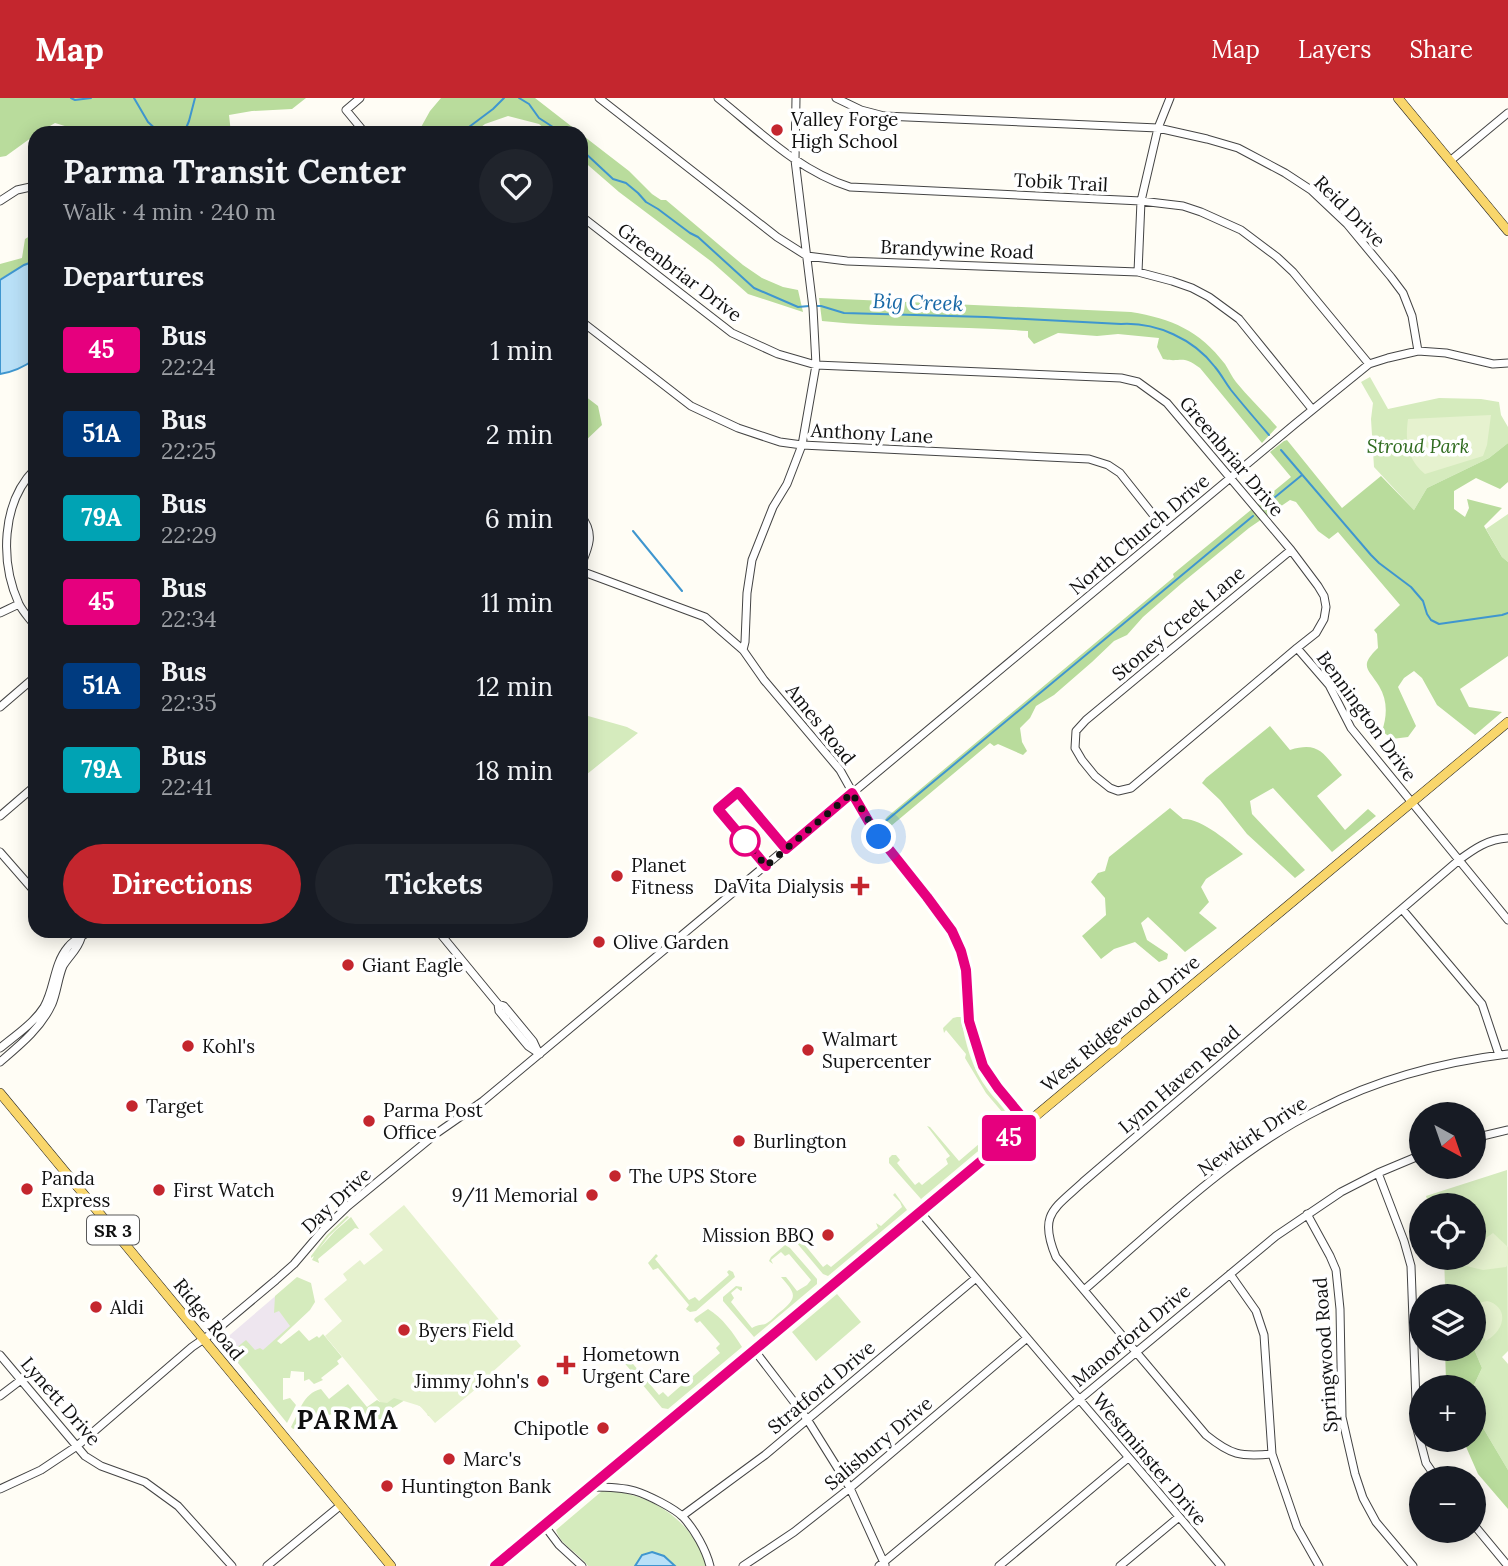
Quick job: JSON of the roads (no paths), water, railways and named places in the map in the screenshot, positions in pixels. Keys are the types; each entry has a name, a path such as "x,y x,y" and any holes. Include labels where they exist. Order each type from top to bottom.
{"main road":[{"path":"1398,98 1508,231"},
{"name":"West Ridgewood Drive","path":"496,1566 1508,722"},
{"name":"Ridge Road","path":"0,1093 391,1566"}],"street":[{"path":"359,126 346,110 360,98"},
{"name":"Brandywine Road","path":"599,98 777,237 807,256 847,261 1138,272 1192,288 1240,319 1312,409"},
{"name":"Tobik Trail","path":"718,98 795,160 831,181 850,187 1141,201 1183,206 1202,212 1241,230 1277,257 1293,272 1369,364"},
{"path":"743,650 752,560 802,445 816,365 807,256 795,160 796,98"},
{"name":"Reid Drive","path":"836,98 860,110 884,116 1158,128 1238,148 1311,190 1347,224 1403,293 1412,316 1418,351"},
{"path":"1138,272 1141,201 1158,128 1170,98"},
{"path":"1451,161 1508,113"},
{"path":"0,201 17,190 28,188"},
{"name":"Greenbriar Drive","path":"588,221 732,332 778,354 816,365 1121,378 1138,382 1167,403 1318,586 1324,596 1324,619 1316,633 1131,788 1118,791 1110,788 1095,776 1082,760 1075,748 1076,731 1086,720"},
{"name":"Anthony Lane","path":"588,326 691,406 738,428 780,442 802,445 1089,459 1108,465 1120,473 1166,531"},
{"name":"North Church Drive","path":"852,793 1369,364 1418,351 1493,364 1508,363"},
{"path":"28,477 16,494 3,535 7,570 19,604 28,616"},
{"path":"588,531 588,549"},
{"name":"Stoney Creek Lane","path":"1086,720 1291,550"},
{"name":"Ames Road","path":"588,574 705,617 743,650 764,680 839,770 873,829 952,931 966,970 969,1021 983,1066 1027,1123"},
{"path":"0,613 19,604"},
{"path":"731,639 745,630"},
{"name":"Bennington Drive","path":"1297,649 1329,685 1351,728 1508,920"},
{"path":"0,707 28,683"},
{"path":"0,816 28,792"},
{"name":"Day Drive","path":"0,1489 41,1470 77,1446 182,1355 271,1285 294,1264 333,1219 431,1138 540,1054 852,793"},
{"name":"Lynn Haven Road","path":"1272,1454 1236,1454 1221,1447 1206,1435 1056,1257 1049,1239 1048,1224 1053,1210 1459,860 1477,846 1508,838"},
{"path":"0,852 28,884"},
{"path":"1402,909 1482,1004 1499,1055"},
{"path":"0,1048 41,1011 58,962 69,946 81,938"},
{"path":"0,1062 32,1034 46,1016 64,964 79,946 81,938"},
{"path":"444,938 498,1004 499,1011 520,1037 540,1054"},
{"name":"Newkirk Drive","path":"1084,1290 1205,1186 1285,1128 1321,1108 1387,1080 1437,1067 1508,1054"},
{"path":"1486,1135 1508,1129"},
{"name":"Manorford Drive","path":"882,1565 1276,1236 1341,1192 1409,1160"},
{"path":"1378,1174 1404,1241 1410,1266 1417,1429 1428,1466"},
{"name":"Westminster Drive","path":"920,1212 1221,1566"},
{"name":"Springwood Road","path":"1307,1214 1336,1270 1340,1309 1342,1417 1355,1474 1363,1498 1376,1522 1413,1566"},
{"path":"1230,1274 1256,1311 1264,1335 1272,1454 1297,1527 1319,1566"},
{"name":"Stratford Drive","path":"682,1516 765,1455 976,1278"},
{"name":"Salisbury Drive","path":"744,1566 794,1532 850,1488 1027,1338"},
{"path":"755,1350 807,1419 850,1488 882,1565"},
{"name":"Lynett Drive","path":"0,1355 85,1456 101,1466 145,1482 179,1507 232,1566"},
{"path":"0,1396 21,1380"},
{"path":"999,1566 1128,1458"},
{"path":"591,1487 635,1491 682,1516 697,1536 710,1566"},
{"path":"267,1566 341,1505"},
{"path":"1120,1566 1179,1517"},
{"path":"544,1525 559,1545 582,1566"},
{"path":"1486,1539 1508,1566"}],"water":[{"path":"28,264 28,363 0,374 0,280"},
{"path":"652,1552 664,1556 675,1566 635,1566 642,1555"}],"waterway":[{"name":"Big Creek","path":"71,98 91,98"},
{"name":"Big Creek","path":"134,98 152,126"},
{"name":"Big Creek","path":"187,126 195,98"},
{"path":"470,126 504,98"},
{"name":"Big Creek","path":"519,98 551,126"},
{"name":"Big Creek","path":"588,156 613,179 626,183 646,202 698,237 754,288 798,307 809,306"},
{"name":"Big Creek","path":"814,306 844,313 1134,324 1161,329 1185,341 1206,357 1269,435"},
{"name":"Big Creek","path":"1281,450 1371,555 1411,587 1423,601 1431,620 1439,624 1508,613"},
{"path":"1263,507 1302,475"},
{"path":"886,821 1253,516"},
{"path":"633,531 682,591"}],"place":[{"name":"Valley Forge High School","path":"777,130"},
{"name":"Planet Fitness","path":"617,876"},
{"name":"DaVita Dialysis","path":"860,886"},
{"name":"Olive Garden","path":"599,942"},
{"name":"Giant Eagle","path":"348,965"},
{"name":"Kohl's","path":"188,1046"},
{"name":"Walmart Supercenter","path":"808,1050"},
{"name":"Target","path":"132,1106"},
{"name":"Parma Post Office","path":"369,1121"},
{"name":"Burlington","path":"739,1141"},
{"name":"The UPS Store","path":"615,1176"},
{"name":"Panda Express","path":"27,1189"},
{"name":"First Watch","path":"159,1190"},
{"name":"9/11 Memorial","path":"592,1195"},
{"name":"Mission BBQ","path":"828,1235"},
{"name":"Aldi","path":"96,1307"},
{"name":"Byers Field","path":"404,1330"},
{"name":"Hometown Urgent Care","path":"566,1365"},
{"name":"Jimmy John's","path":"543,1381"},
{"name":"Chipotle","path":"603,1428"},
{"name":"Marc's","path":"449,1459"},
{"name":"Huntington Bank","path":"387,1486"}],"district":[{"name":"PARMA","path":"348,1419"}],"park label":[{"name":"Stroud Park","path":"1418,446"}]}
